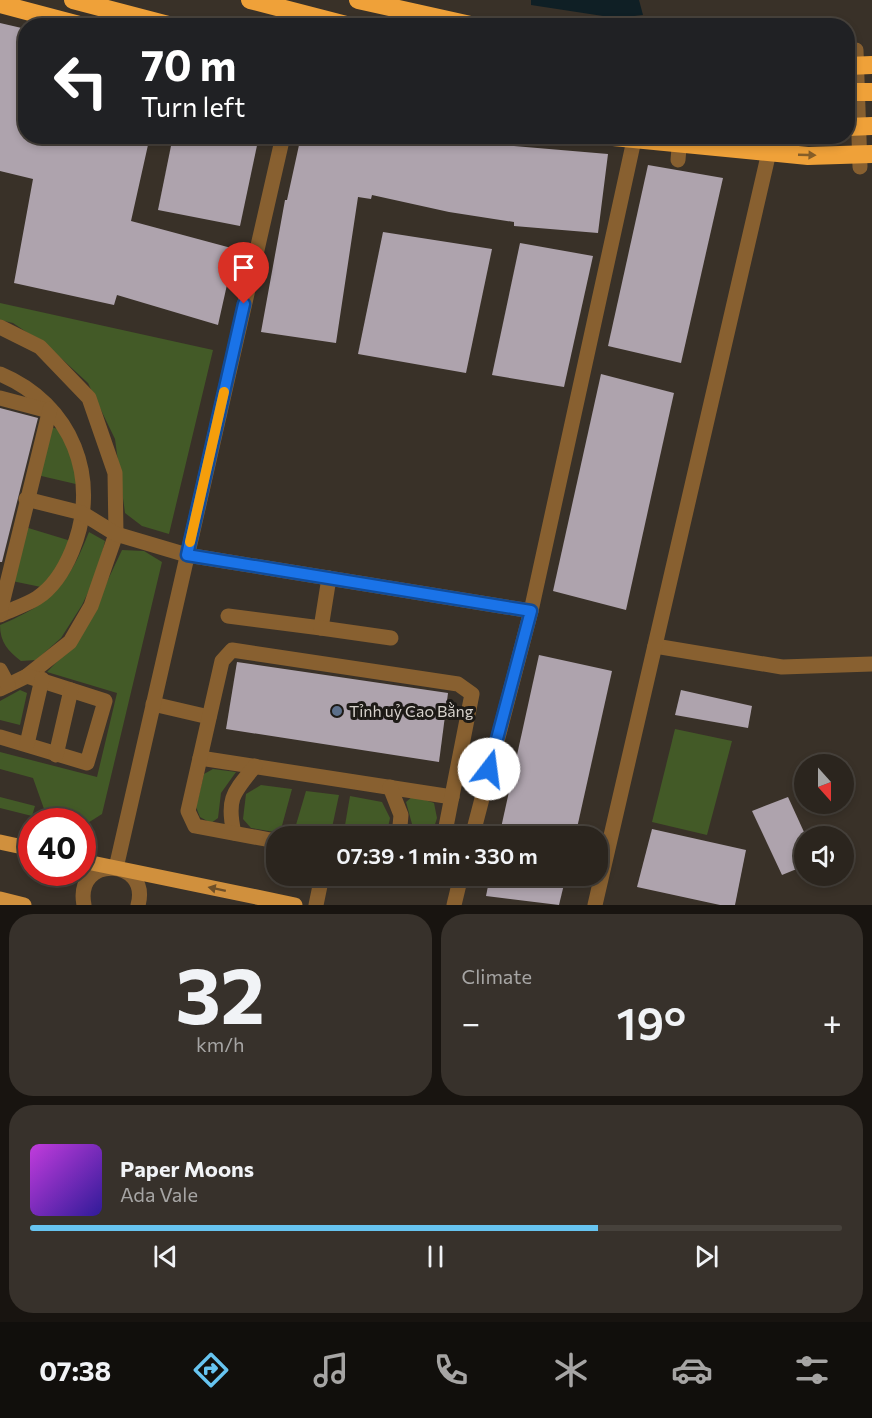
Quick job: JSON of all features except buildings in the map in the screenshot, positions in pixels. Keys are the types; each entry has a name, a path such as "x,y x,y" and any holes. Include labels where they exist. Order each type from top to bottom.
{"highway":[{"path":"73,0 142,18"},
{"path":"250,0 319,18"},
{"path":"358,0 440,18"},
{"path":"0,4 53,18"},
{"path":"660,144 679,147 744,144"},
{"path":"768,144 808,156 864,158"}],"main road":[{"path":"0,842 18,846"},
{"path":"96,864 295,905"},
{"path":"0,899 24,905"}],"street":[{"path":"858,62 859,127 864,158"},
{"path":"116,868 281,144"},
{"path":"475,826 531,611 633,144"},
{"path":"595,905 655,646 765,144"},
{"path":"0,327 40,347 89,398 115,473 116,534 91,606 69,642 34,678 4,687 0,670"},
{"path":"0,374 22,383 50,410 71,437 82,466 85,496 79,535 64,570 39,597 0,613"},
{"path":"0,398 50,410"},
{"path":"0,613 26,499 50,410"},
{"path":"26,499 82,513 116,534 187,555 531,611"},
{"path":"321,628 329,578"},
{"path":"228,616 391,638"},
{"path":"655,646 782,667 872,664"},
{"path":"266,839 195,826 188,811 222,661 232,650 458,684 472,694 446,826"},
{"path":"0,737 87,763 105,701 34,678"},
{"path":"27,744 34,678"},
{"path":"56,754 71,690"},
{"path":"153,705 209,717"},
{"path":"200,758 452,797"},
{"path":"234,833 230,814 234,792 255,766"},
{"path":"390,787 400,815 400,826"},
{"path":"84,905 82,895 90,877 106,868 125,871 137,884 140,893 138,905"},
{"path":"316,905 320,886"},
{"path":"454,905 459,886"}],"green space":[{"path":"0,303 213,350 169,534 142,526 125,513 115,439 88,383 50,348 13,323 0,320"},
{"path":"51,427 62,430 80,485 37,475"},
{"path":"25,527 71,541 59,568 41,587 12,581"},
{"path":"89,532 105,541 97,574 82,605 61,638 36,660 21,661 6,646 1,636 0,625 33,609 56,590 74,566"},
{"path":"122,550 144,551 162,562 102,814 96,818 96,808 44,808 33,778 0,769 0,752 97,777 117,693 47,672 81,637"},
{"path":"20,690 27,693 20,725 0,720 0,701"},
{"path":"675,729 732,741 707,835 652,822"},
{"path":"213,769 236,772 221,793 218,818 211,823 200,817 196,807 204,774"},
{"path":"261,785 292,789 282,826 266,826 266,831 251,828 243,819 246,794"},
{"path":"306,791 339,795 332,826 296,826"},
{"path":"350,796 382,802 390,818 388,826 345,826"},
{"path":"413,796 434,803 437,818 434,826 411,826 406,802"},
{"path":"0,797 35,806 34,808 18,808 18,812 0,808"}],"shaded area":[{"path":"531,0 639,0 643,15 616,18 531,5"}],"slow traffic":[{"path":"190,542 224,392"}],"place":[{"name":"Tỉnh uỷ Cao Bằng","path":"337,711"}],"route":[{"path":"244,304 187,555 531,611 489,769"}]}
